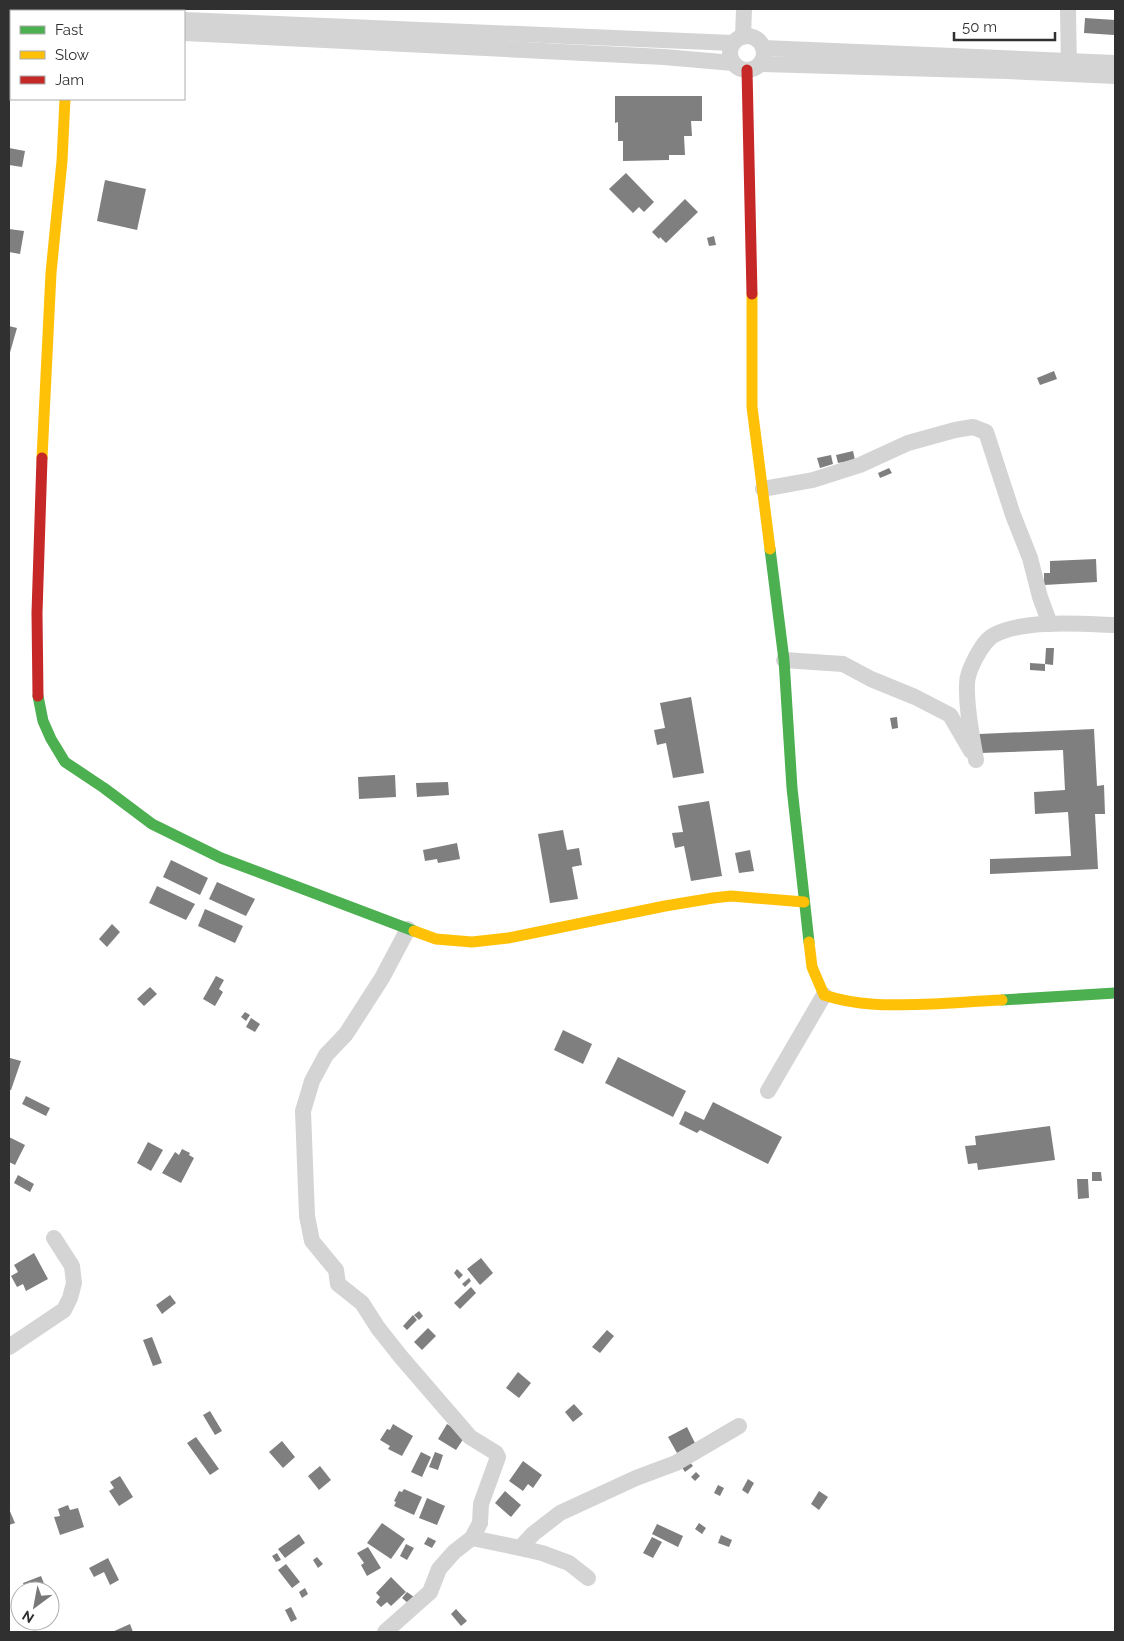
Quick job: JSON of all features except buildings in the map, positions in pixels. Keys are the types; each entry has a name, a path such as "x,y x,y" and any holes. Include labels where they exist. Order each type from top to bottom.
{"street":[{"path":"744,9 738,40 729,52 747,66"},
{"path":"1068,9 1069,68"},
{"path":"185,20 203,15 738,40 752,37 757,39 763,48 763,56 747,66"},
{"path":"185,33 664,57 747,66 1069,68 1115,63"},
{"path":"763,48 1069,68 1115,76"},
{"path":"747,66 752,252 752,407 784,660 792,788 812,967 824,995 836,1000 874,1006 1033,999 1115,993"},
{"path":"65,100 62,161 51,273 44,398 37,613 38,699 43,721 50,739 65,762 152,824 220,858 436,939 472,942 508,938 665,906 731,896 804,902"},
{"path":"763,489 813,480 860,465 908,443 955,430 973,427 986,432 1030,558 1040,597 1050,624"},
{"path":"784,660 843,664 950,715 976,760 966,683 969,669 983,646 993,636 1008,630 1037,624 1115,626"},
{"path":"385,1632 430,1592 439,1569 454,1552 472,1538 480,1523 481,1504 498,1457 496,1453 470,1437 401,1357 378,1328 362,1303 338,1284 336,1270 312,1241 307,1216 303,1111 312,1081 326,1055 346,1034 382,978 408,929"},
{"path":"768,1091 824,995"},
{"path":"9,1347 64,1310 70,1298 74,1283 72,1266 54,1238"},
{"path":"520,1548 533,1534 560,1513 636,1478 676,1463 739,1426"},
{"path":"472,1538 542,1553 569,1563 588,1578"}],"traffic: fast":[{"path":"770,549 784,660 792,788 809,942"},
{"path":"38,696 43,721 65,762 152,824 221,858 414,931"},
{"path":"1002,1000 1115,993"}],"traffic: slow":[{"path":"42,458 51,273 62,161 65,100"},
{"path":"752,294 752,407 770,549"},
{"path":"414,931 436,939 472,942 508,938 713,898 731,896 804,902"},
{"path":"809,942 812,967 824,995 837,999 891,1005 1002,1000"}],"traffic: jam":[{"path":"747,70 752,294"},
{"path":"38,696 37,613 42,458"}]}
